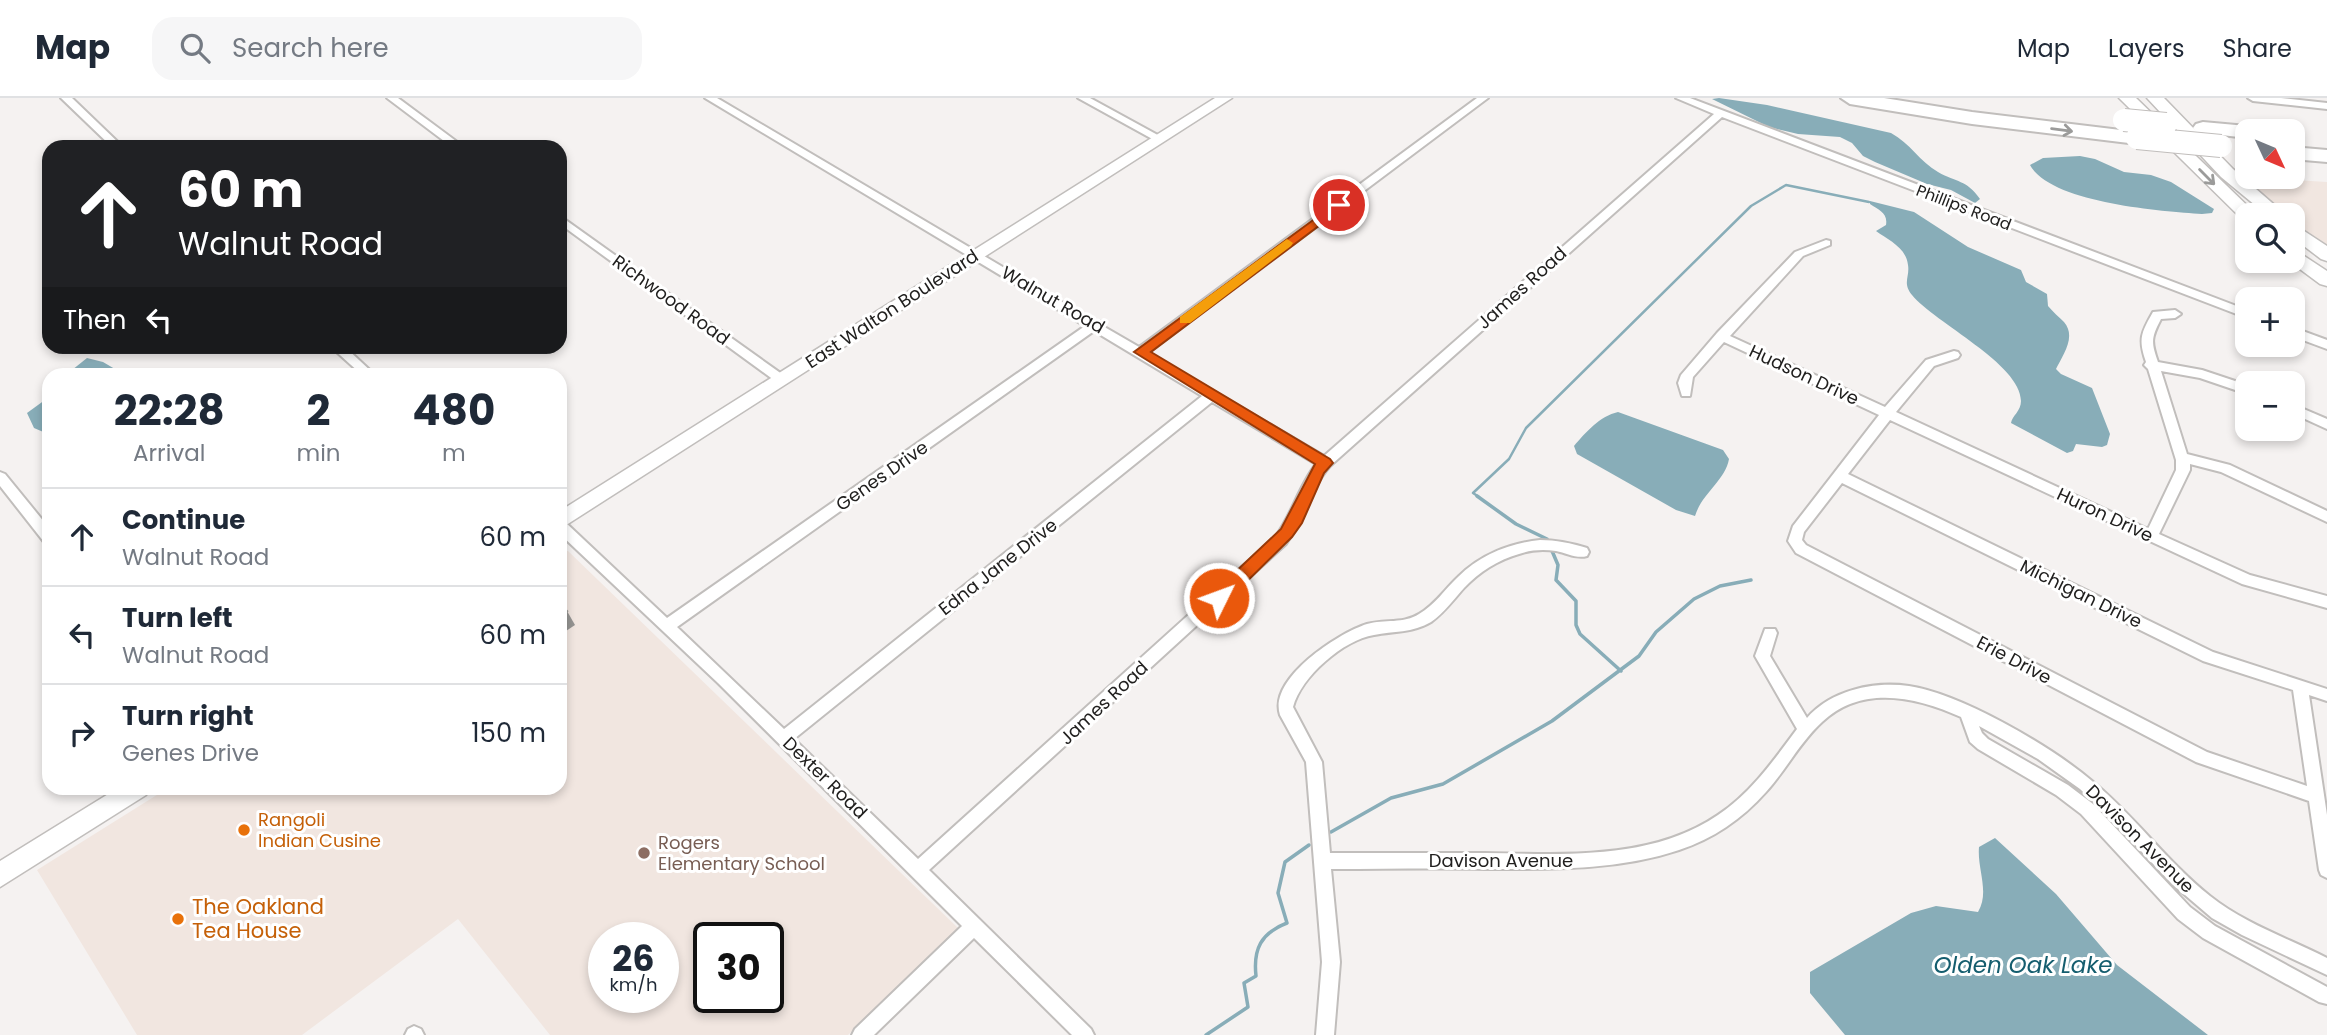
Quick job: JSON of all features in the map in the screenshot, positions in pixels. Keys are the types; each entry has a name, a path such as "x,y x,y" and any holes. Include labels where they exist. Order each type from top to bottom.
{"highway":[{"path":"1850,98 1972,118 2235,148"},
{"path":"1931,98 2124,120 2199,134 2235,132"},
{"path":"2305,137 2327,140"},
{"path":"2305,154 2327,156"}],"main road":[{"name":"East Walton Boulevard","path":"567,518 1225,98"},
{"path":"2127,98 2236,203"},
{"path":"2155,98 2199,134 2265,203"},
{"path":"2305,238 2327,255"},
{"path":"2305,264 2327,280"},
{"path":"0,875 127,795"}],"street":[{"path":"66,98 111,140"},
{"path":"392,98 449,140"},
{"name":"Walnut Road","path":"710,98 975,256 1096,324 1325,463"},
{"path":"1083,98 1160,139"},
{"path":"1141,352 1483,98"},
{"name":"Phillips Road","path":"1681,98 2235,309"},
{"path":"2253,98 2327,106"},
{"name":"James Road","path":"919,869 1079,726 1287,533 1318,470 1325,463 1720,114"},
{"name":"Richwood Road","path":"567,224 782,380"},
{"path":"1686,393 1684,383 1687,375 1721,336 1799,254 1826,243"},
{"path":"2151,536 2183,470 2182,457 2150,365 2146,344 2152,322 2157,315 2175,314"},
{"name":"Genes Drive","path":"667,626 1096,324"},
{"name":"Hudson Drive","path":"1721,336 1888,414"},
{"path":"2305,336 2327,345"},
{"path":"345,354 361,368"},
{"path":"1840,476 1930,363 1955,355"},
{"path":"2150,365 2202,374 2235,386"},
{"name":"Edna Jane Drive","path":"784,738 1212,395"},
{"name":"Huron Drive","path":"1888,414 2247,580 2327,602"},
{"path":"2305,414 2327,424"},
{"path":"2182,457 2234,472 2327,517"},
{"name":"Michigan Drive","path":"1840,476 2208,657 2327,695"},
{"name":"Erie Drive","path":"1840,476 1798,530 1795,541 1801,549 2191,752 2234,771 2315,796"},
{"path":"0,477 42,528"},
{"name":"Dexter Road","path":"567,530 919,869 1085,1035"},
{"path":"1325,1035 1332,962 1314,762 1308,744 1292,724 1285,707 1292,688 1342,639 1370,629 1398,628 1419,622 1428,617 1466,577 1496,558 1534,546 1550,545 1582,552"},
{"path":"1770,633 1762,656 1805,729"},
{"path":"2301,687 2327,870"},
{"name":"Davison Avenue","path":"1322,862 1574,862 1629,855 1667,845 1706,831 1737,811 1761,790 1780,768 1805,729 1832,706 1879,690 1903,691 1926,696 1968,715 2013,738 2084,783 2207,905 2325,966 2326,998"},
{"path":"1968,715 1975,737 2062,790 2087,809 2184,913 2200,926 2326,998"},
{"path":"861,1035 974,926"}],"shaded area":[{"path":"2305,181 2327,182 2327,252 2305,234 2305,203 2269,203 2253,189 2305,189"},
{"name":"Rogers Elementary School","path":"567,551 959,929 848,1035 550,1035 458,919 302,1035 137,1035 37,870 157,795 567,795"}],"water":[{"path":"1712,99 1767,105 1891,133 1932,168 1966,185 1980,199 1975,203 1951,190 1927,184 1875,162 1840,137 1798,134 1769,127"},
{"path":"2080,156 2095,159 2124,172 2151,175 2171,182 2214,209 2212,213 2202,214 2108,203 2060,188 2042,178 2030,165 2043,158"},
{"path":"1870,201 1914,212 1968,247 2021,270 2026,282 2047,294 2048,306 2064,322 2069,334 2067,346 2056,369 2092,388 2110,434 2107,445 2102,447 2076,444 2073,451 2067,453 2011,423 2021,405 2017,387 1993,359 1912,295 1907,283 1907,259 1896,245 1876,231 1886,225 1886,217 1870,204"},
{"path":"87,358 113,368 74,368"},
{"path":"42,402 42,431 34,428 27,413"},
{"path":"1618,412 1723,450 1729,459 1727,467 1695,516 1676,510 1577,454 1574,446 1588,430 1605,417"},
{"name":"Olden Oak Lake","path":"1995,838 2056,894 2117,965 2208,1035 1845,1035 1810,993 1810,972 1911,913 1936,906 1978,912 1983,896 1979,847"}],"waterway":[{"path":"1479,497 1473,493 1509,459 1526,428 1751,206 1786,185 1869,202"},
{"path":"1477,496 1516,524 1547,539 1558,565 1556,580 1576,601 1576,625 1580,634 1620,670"},
{"path":"1620,670 1639,656 1656,632 1694,599 1720,586 1751,580"},
{"path":"1331,832 1391,798 1443,784 1552,721 1620,670"},
{"path":"1206,1035 1248,1007 1244,983 1256,976 1256,958 1261,943 1271,932 1287,923 1278,893 1285,862 1309,845"}],"slow traffic":[{"path":"1185,320 1287,243"}],"place":[{"name":"Rangoli Indian Cusine","path":"244,830"},
{"name":"Rogers Elementary School","path":"644,853"},
{"name":"The Oakland Tea House","path":"178,919"}],"route":[{"path":"1219,598 1287,533 1318,470 1325,463 1141,352 1339,205"}]}
